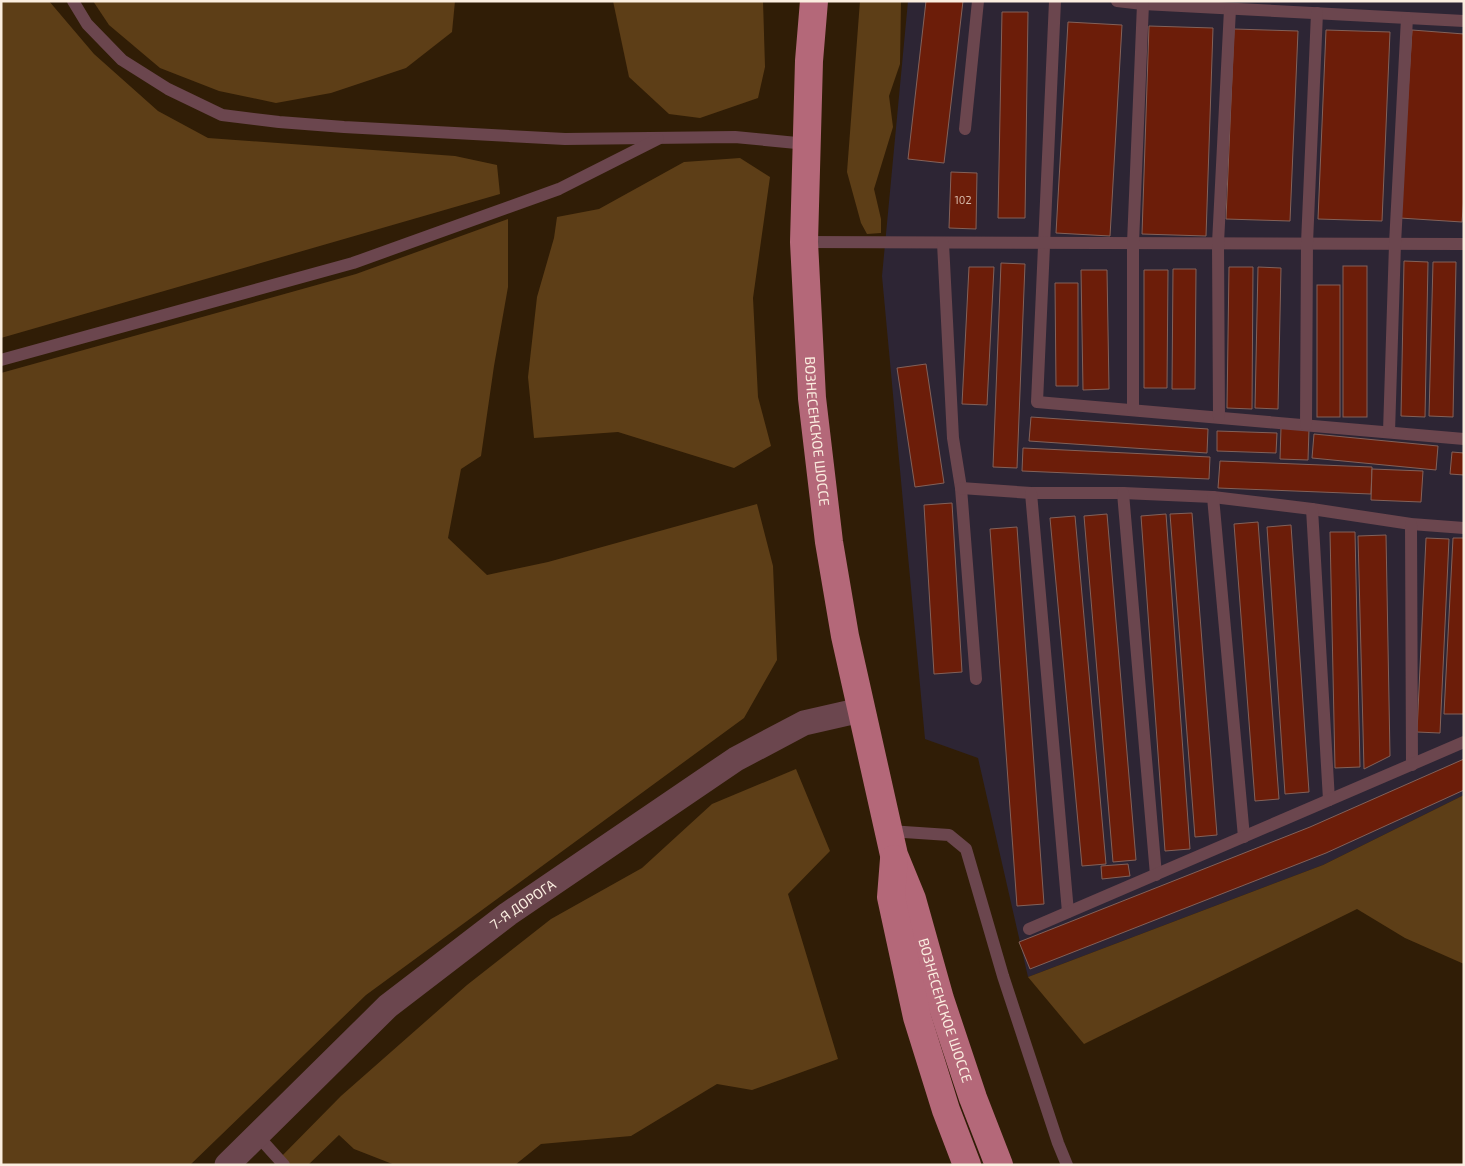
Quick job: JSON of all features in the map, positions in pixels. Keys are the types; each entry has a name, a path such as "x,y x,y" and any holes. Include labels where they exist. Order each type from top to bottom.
{"main road":[{"name":"ВОЗНЕСЕНСКОЕ ШОССЕ","path":"814,1 809,61 804,242 812,398 829,542 845,636 892,843 912,899 940,999 973,1098 999,1165"},
{"name":"ВОЗНЕСЕНСКОЕ ШОССЕ","path":"892,843 891,897 917,1017 946,1110 967,1165"}],"street":[{"name":"7-Я ДОРОГА","path":"227,1165 388,1006 508,914 736,759 804,723 861,710"}],"lane":[{"path":"73,1 88,24 122,60 168,89 222,115 326,126 565,139 735,137 807,144"},
{"path":"965,130 978,1"},
{"path":"1055,1 1037,402 1464,439"},
{"path":"1117,1 1464,21"},
{"path":"1133,410 1133,243 1143,4"},
{"path":"1218,417 1218,243 1230,9"},
{"path":"1306,425 1307,244 1317,13"},
{"path":"1389,432 1394,244 1407,18"},
{"path":"1,360 353,263 559,190 660,137"},
{"path":"804,242 1464,244"},
{"path":"943,243 953,438 961,488 976,679"},
{"path":"961,488 1032,493 1123,493 1213,498 1312,509 1411,524 1464,528"},
{"path":"1032,493 1068,912"},
{"path":"1123,493 1156,875"},
{"path":"1213,498 1244,837"},
{"path":"1312,509 1329,800"},
{"path":"1411,524 1412,765"},
{"path":"1029,929 1464,742"},
{"path":"892,843 949,835 966,849 1003,976 1067,1165"},
{"path":"257,1135 284,1165"}],"shaded area":[{"path":"1,1 49,1 94,54 158,111 208,138 455,156 497,165 500,194 1,338"},
{"path":"93,1 455,1 452,32 406,68 331,93 276,103 219,91 160,68 109,25"},
{"path":"613,1 763,1 765,67 758,98 700,118 669,114 629,77"},
{"path":"860,1 901,1 900,64 889,96 893,127 874,189 881,219 881,233 867,234 861,223 847,172"},
{"path":"908,1 1464,1 1464,795 1323,865 1028,977 978,758 925,739 882,276"},
{"path":"740,158 770,177 753,298 758,397 771,446 734,468 618,432 534,438 528,377 537,297 554,238 557,217 599,209 684,162"},
{"path":"508,219 508,287 481,456 461,469 448,538 487,575 548,562 757,504 773,566 777,660 744,718 366,995 190,1165 1,1165 1,373 356,274"},
{"path":"796,769 830,851 788,894 838,1059 752,1090 717,1084 631,1136 541,1144 515,1165 395,1165 354,1149 339,1135 308,1165 273,1165 341,1096 467,985 551,919 642,868 712,804"},
{"path":"1464,795 1464,964 1405,938 1357,909 1084,1044 1028,977 1323,865"}],"building":[{"path":"926,1 963,1 944,163 908,159"},
{"path":"1002,12 1028,12 1025,218 998,218"},
{"path":"1068,22 1122,25 1110,236 1056,233"},
{"path":"1149,26 1213,28 1206,236 1142,234"},
{"path":"1234,29 1298,31 1290,221 1226,219"},
{"path":"1326,30 1390,32 1382,221 1318,219"},
{"path":"1412,30 1464,34 1464,197 1462,222 1400,218"},
{"path":"951,172 977,173 976,229 949,228"},
{"path":"1404,261 1428,262 1425,417 1401,416"},
{"path":"1433,262 1456,262 1453,417 1429,416"},
{"path":"1001,263 1025,264 1017,468 993,467"},
{"path":"1343,266 1367,266 1367,417 1343,417"},
{"path":"969,267 994,267 987,405 962,404"},
{"path":"1229,267 1253,267 1252,409 1227,408"},
{"path":"1258,267 1281,268 1278,409 1255,408"},
{"path":"1173,269 1196,269 1195,389 1172,389"},
{"path":"1081,270 1107,270 1109,389 1083,390"},
{"path":"1144,270 1168,270 1167,388 1144,388"},
{"path":"1055,283 1078,283 1078,386 1056,386"},
{"path":"1317,285 1340,285 1340,417 1317,417"},
{"path":"926,364 944,483 915,487 897,368"},
{"path":"1031,417 1208,429 1207,453 1029,441"},
{"path":"1281,428 1309,429 1308,460 1280,459"},
{"path":"1217,431 1277,433 1276,453 1217,451"},
{"path":"1314,434 1438,446 1436,470 1312,458"},
{"path":"1023,448 1210,457 1209,479 1022,471"},
{"path":"1452,452 1464,453 1464,475 1450,474"},
{"path":"1220,461 1372,467 1371,494 1218,488"},
{"path":"1372,469 1423,471 1421,502 1371,500"},
{"path":"952,503 962,672 934,674 924,505"},
{"path":"1192,513 1217,835 1195,837 1170,514"},
{"path":"1107,514 1136,860 1113,862 1084,516"},
{"path":"1166,514 1190,849 1165,851 1141,516"},
{"path":"1075,516 1106,864 1082,866 1050,518"},
{"path":"1258,522 1279,799 1255,801 1234,524"},
{"path":"1291,525 1309,792 1285,794 1267,527"},
{"path":"1017,527 1044,904 1017,906 990,529"},
{"path":"1330,532 1355,532 1360,767 1335,768"},
{"path":"1386,535 1390,756 1364,769 1358,536"},
{"path":"1426,538 1449,539 1440,733 1417,732"},
{"path":"1453,538 1464,538 1464,714 1444,714"},
{"path":"1464,759 1464,790 1326,853 1030,969 1019,942 1310,827"},
{"path":"1128,864 1130,876 1102,879 1101,866"}]}
